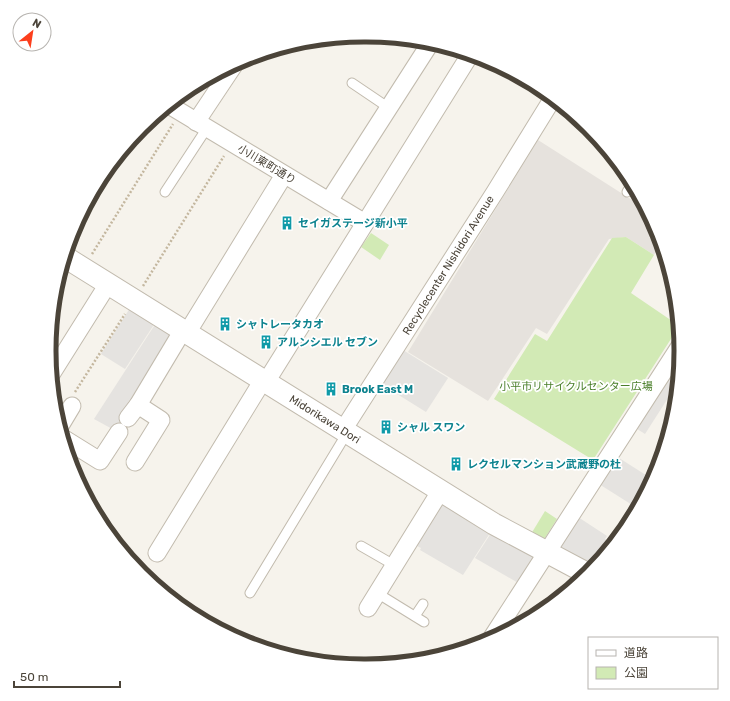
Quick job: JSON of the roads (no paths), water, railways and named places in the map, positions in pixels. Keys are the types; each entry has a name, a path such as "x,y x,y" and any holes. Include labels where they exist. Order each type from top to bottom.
{"street":[{"path":"329,201 427,48"},
{"path":"157,553 467,59"},
{"path":"202,125 229,74"},
{"name":"Recyclecenter Nishidori Avenue","path":"345,432 550,104"},
{"name":"小川東町通り","path":"175,108 365,223"},
{"path":"73,449 100,461 284,175"},
{"name":"Midorikawa Dori","path":"70,260 494,524 581,571"},
{"path":"57,365 108,284"},
{"path":"498,629 674,356"},
{"path":"64,418 73,399"},
{"path":"128,418 162,420 135,462"},
{"path":"368,608 441,490"}],"lane":[{"path":"352,83 389,108"},
{"path":"165,192 202,125"},
{"path":"250,593 345,432"},
{"path":"361,546 394,566"},
{"path":"377,593 424,622"},
{"path":"415,616 422,604"}],"place":[{"name":"セイガステージ新小平","path":"287,223"},
{"name":"シャトレータカオ","path":"225,324"},
{"name":"アルンシエル セブン","path":"266,342"},
{"name":"Brook East M","path":"331,389"},
{"name":"シャル スワン","path":"386,427"},
{"name":"レクセルマンション武蔵野の杜","path":"456,464"}],"park label":[{"name":"小平市リサイクルセンター広場","path":"576,386"}]}
